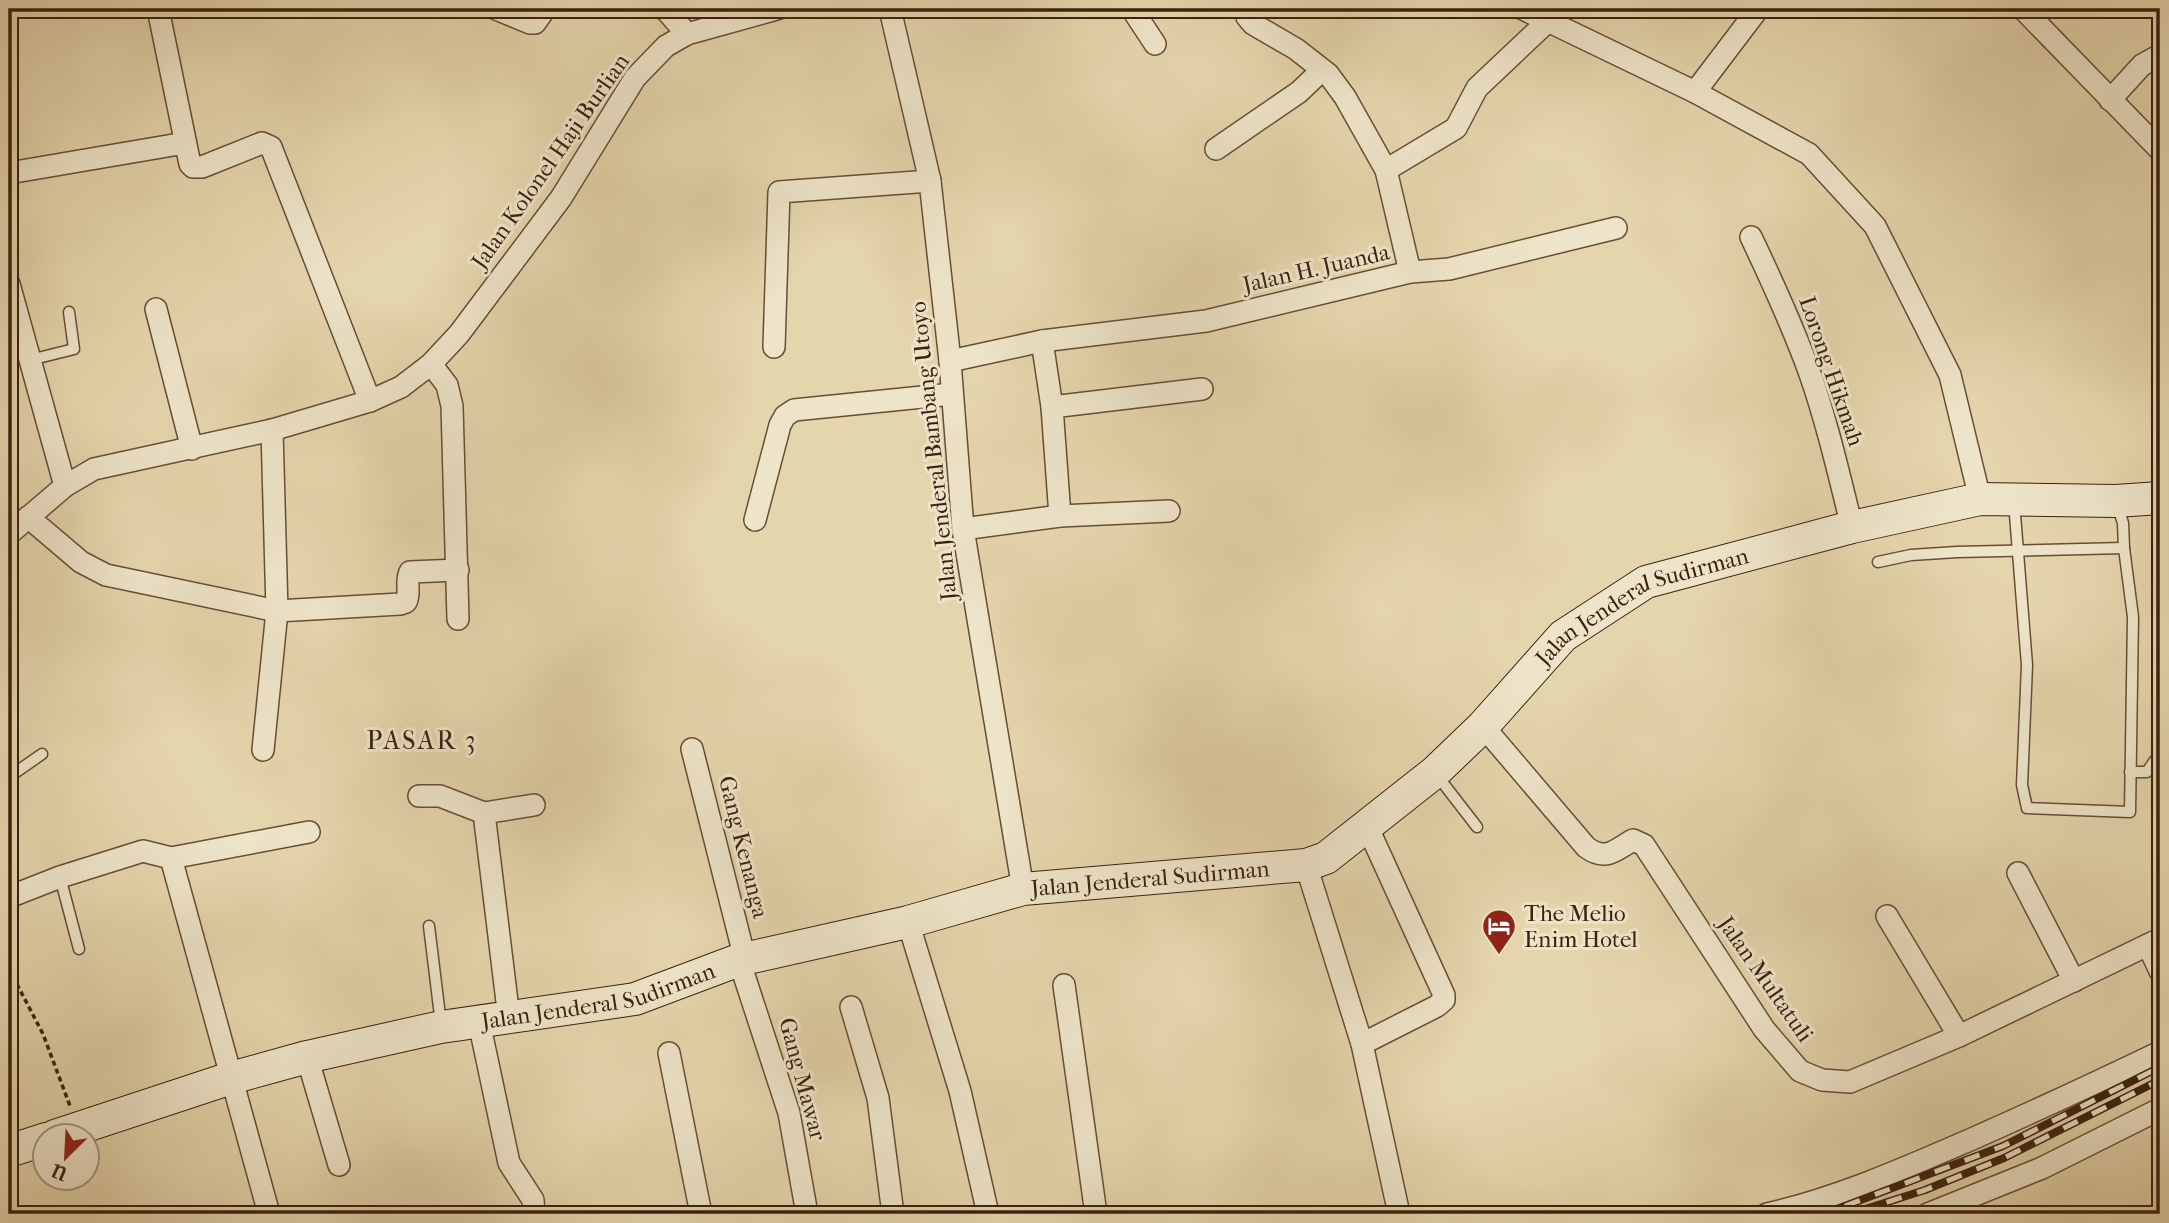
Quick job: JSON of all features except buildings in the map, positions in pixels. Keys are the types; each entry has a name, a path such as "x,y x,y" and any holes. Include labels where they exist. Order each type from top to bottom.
{"main road":[{"name":"Jalan Jenderal Sudirman","path":"97,1122 231,1078 307,1057 441,1027 635,999 742,959 908,922 1023,889 1306,865 1326,858 1435,772 1483,726 1563,636 1646,582 1852,527 1980,499 2116,501 2160,498"},
{"path":"9,1151 32,1144"}],"street":[{"path":"158,9 190,164 198,168 262,143 271,147 370,401"},
{"path":"496,9 535,23 545,9"},
{"path":"665,9 687,34"},
{"name":"Jalan Kolonel Haji Burlian","path":"9,534 65,486 94,469 272,430 370,401 401,387 431,363 459,334 561,198 635,78 666,46 687,34 771,9"},
{"name":"Jalan Jenderal Bambang Utoyo","path":"890,9 929,181 950,361 963,529 1023,889"},
{"path":"1132,9 1155,44"},
{"name":"Jalan H. Juanda","path":"950,361 1042,341 1206,321 1410,272 1386,170 1345,97 1322,70 1296,49 1253,24 1247,17 1249,9"},
{"path":"1523,9 1695,92 1810,154 1875,226 1950,375 1980,499"},
{"path":"1695,92 1758,9"},
{"path":"2023,9 2160,150"},
{"path":"1386,170 1456,128 1477,88 1549,20"},
{"path":"2110,100 2142,65 2160,55"},
{"path":"1216,149 1299,92 1322,70"},
{"path":"9,173 185,143"},
{"path":"774,347 779,192 929,181"},
{"path":"1410,272 1449,269 1616,228"},
{"name":"Lorong Hikmah","path":"1751,237 1781,300 1809,372 1831,443 1852,527"},
{"path":"9,284 65,486"},
{"path":"156,309 192,449"},
{"path":"1042,341 1052,407 1060,516"},
{"path":"431,363 447,384 452,406 458,620"},
{"path":"1052,407 1202,389"},
{"path":"755,520 785,415 794,410 952,394"},
{"path":"264,750 277,611 272,430"},
{"path":"963,529 1060,516 1169,511"},
{"path":"28,517 93,570 106,575 277,611 406,603 409,597 410,572 458,570"},
{"name":"Jalan Multatuli","path":"1483,726 1586,848 1595,854 1607,855 1633,840 1644,845 1764,1029 1800,1071 1822,1080 1850,1082 1959,1036 2154,942"},
{"name":"Gang Kenanga","path":"692,749 742,959"},
{"path":"419,796 440,796 484,813 534,805"},
{"path":"484,813 494,1020 509,1163 533,1200 534,1214"},
{"path":"1362,1044 1444,1000 1367,827"},
{"path":"9,897 60,877 143,851 171,858 309,832"},
{"path":"171,858 269,1214"},
{"path":"1306,865 1362,1044 1399,1214"},
{"path":"2018,873 2074,981"},
{"path":"1888,916 1959,1036"},
{"path":"908,922 960,1091 988,1214"},
{"path":"2154,942 2160,971"},
{"name":"Gang Mawar","path":"742,959 789,1113 807,1214"},
{"path":"1064,985 1096,1214"},
{"path":"851,1007 878,1098 893,1214"},
{"path":"1767,1214 1796,1208 1896,1172 2160,1052"},
{"path":"669,1053 701,1214"},
{"path":"307,1057 339,1165"},
{"path":"1928,1214 2042,1168 2160,1110"}],"lane":[{"path":"30,360 74,349 69,312"},
{"path":"2014,499 2027,665 2022,785 2027,808 2130,812 2133,617 2123,523 2116,501"},
{"path":"1878,562 1911,555 2124,548"},
{"path":"9,777 41,754"},
{"path":"2130,772 2147,772 2155,760 2160,760"},
{"path":"1435,772 1477,827"},
{"path":"60,877 79,949"},
{"path":"429,926 441,1027"}],"path":[{"path":"9,969 43,1034 64,1122"}],"railway":[{"path":"1814,1214 1837,1209 2003,1146 2160,1067"},
{"path":"1856,1212 1925,1190 2004,1158 2160,1080"}],"place":[{"name":"The Melio Enim Hotel","path":"1499,956"}],"district":[{"name":"PASAR 3","path":"422,740"}]}
